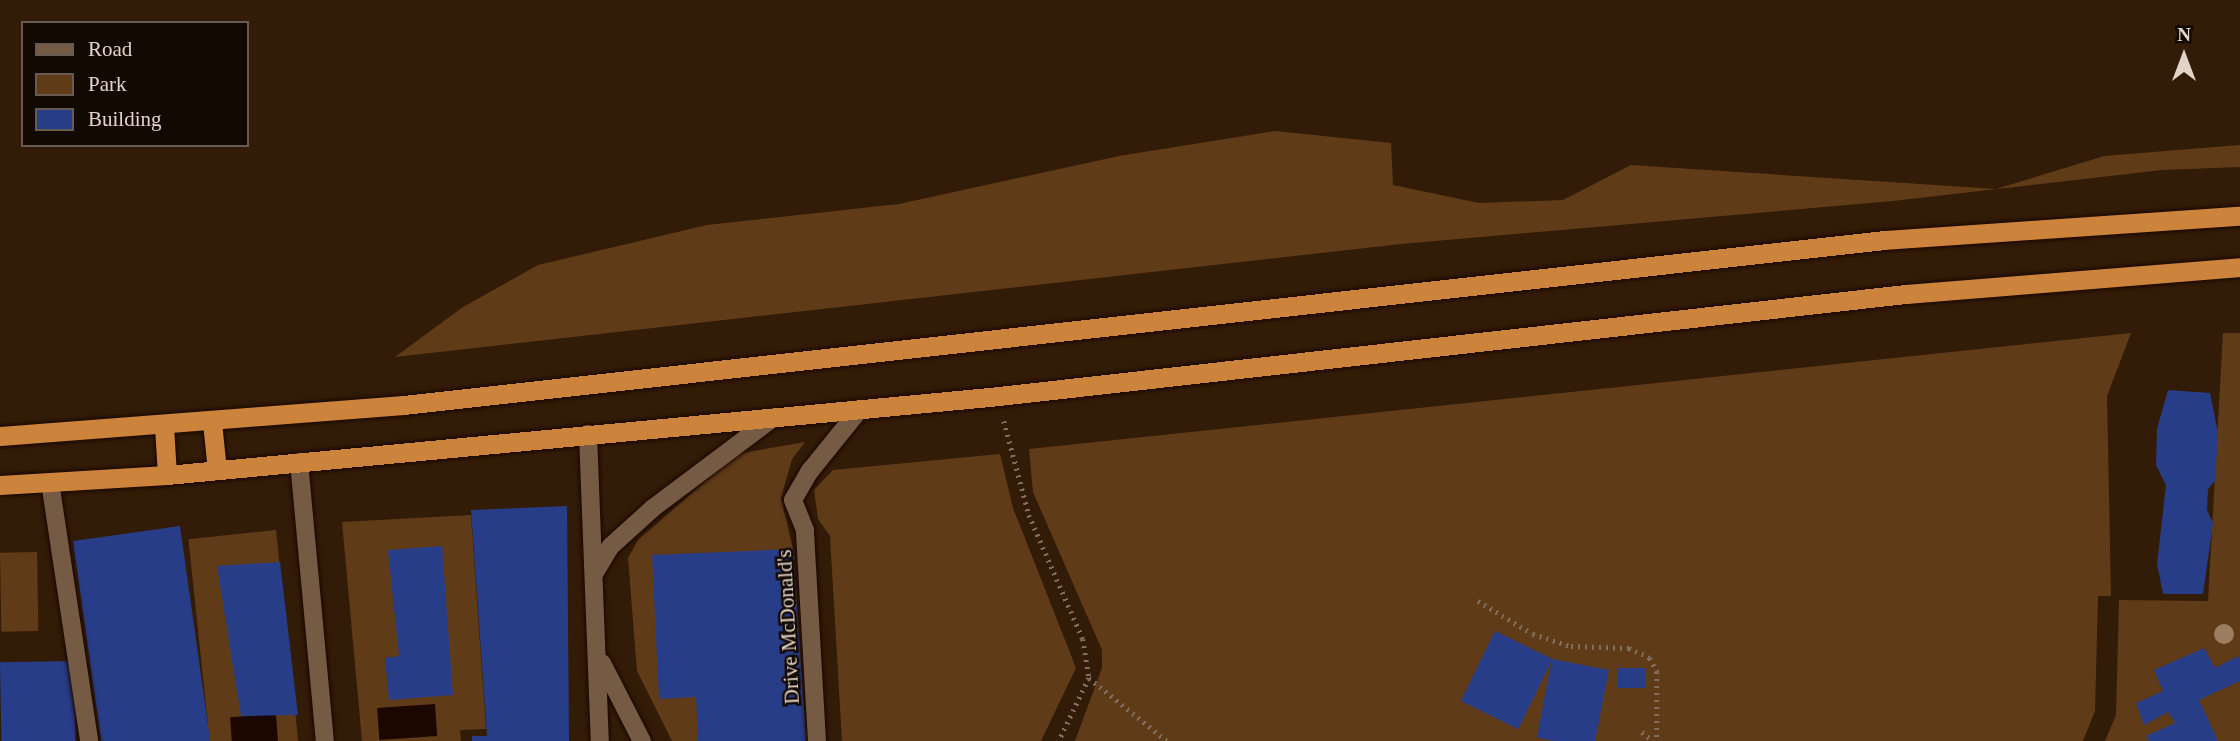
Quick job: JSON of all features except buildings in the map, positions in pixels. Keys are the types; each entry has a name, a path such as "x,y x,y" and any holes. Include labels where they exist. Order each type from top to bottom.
{"highway":[{"path":"0,436 212,422 752,368 1259,306 1884,240 2240,216"},
{"path":"0,485 167,475 999,396 1906,295 2240,267"},
{"path":"212,422 217,470"},
{"path":"164,426 167,475"}],"street":[{"name":"Drive McDonald's","path":"817,741 805,530 793,500 810,471 860,409"},
{"path":"594,574 611,546 653,508 774,417"},
{"path":"588,434 600,741"},
{"path":"299,462 325,741"},
{"path":"50,482 89,741"},
{"path":"597,650 616,698 642,741"}],"path":[{"path":"999,396 1012,465 1083,639 1089,678 1059,741"},
{"path":"1478,601 1533,634 1571,646 1629,648 1650,658 1657,672 1655,741"},
{"path":"1089,678 1167,741"},
{"path":"1642,732 1655,741"}],"green space":[{"path":"1275,131 1391,143 1393,185 1479,203 1563,200 1631,165 1996,189 2104,156 2240,145 2240,167 2162,170 1893,201 1401,244 395,357 463,307 538,265 707,225 899,204 1119,156"},
{"path":"2131,333 2107,396 2111,596 2098,596 2095,711 2083,741 1075,741 1102,668 1102,650 1033,492 1029,449"},
{"path":"2223,333 2240,333 2240,741 2105,741 2116,715 2119,600 2208,601"},
{"path":"805,442 792,459 781,498 793,549 806,741 672,741 637,671 628,558 638,540 737,454"},
{"path":"1000,454 1013,508 1076,668 1041,741 842,741 830,536 818,519 814,490 833,470"},
{"path":"471,515 486,729 460,730 461,741 362,741 342,522"},
{"path":"276,530 298,741 210,741 188,539"},
{"path":"37,552 38,631 1,632 0,553"}],"shaded area":[{"path":"435,704 437,736 379,740 377,708"},
{"path":"276,714 278,741 232,741 230,717"}]}
